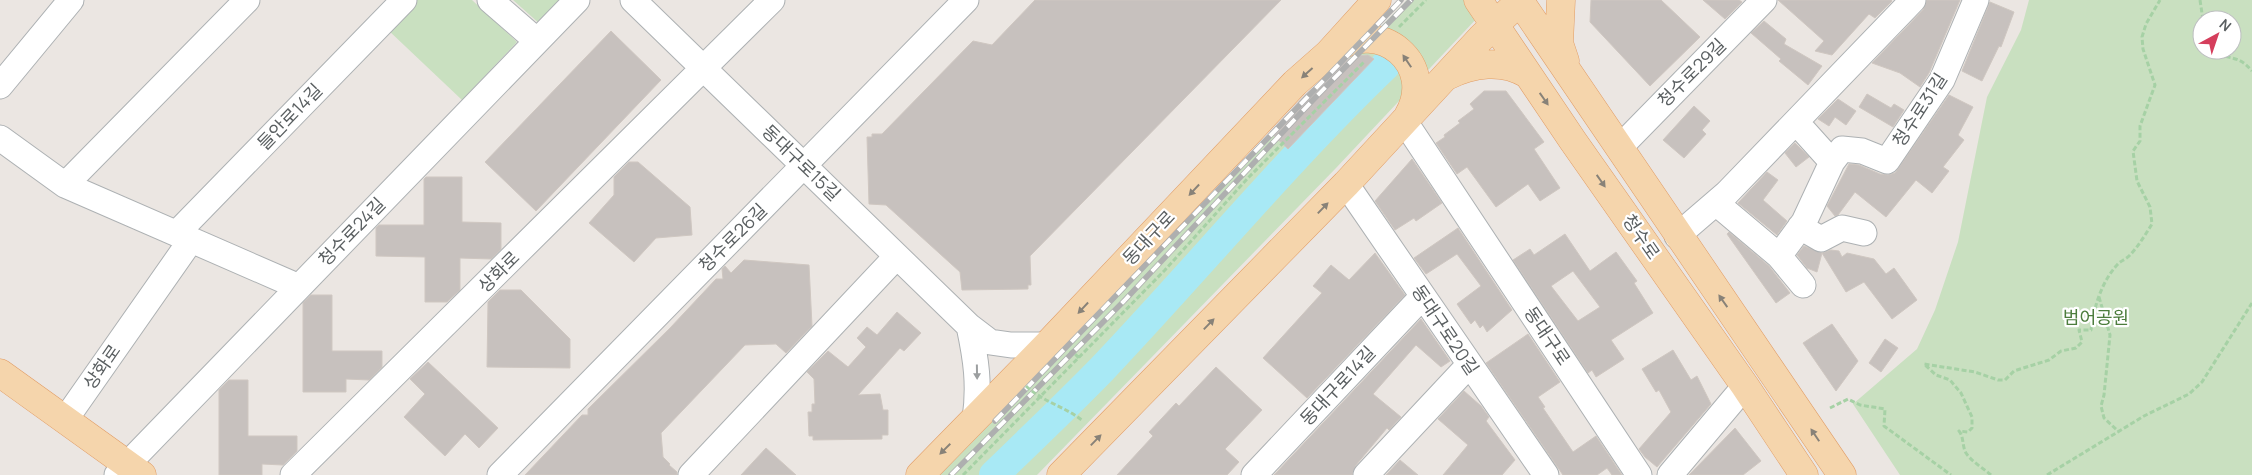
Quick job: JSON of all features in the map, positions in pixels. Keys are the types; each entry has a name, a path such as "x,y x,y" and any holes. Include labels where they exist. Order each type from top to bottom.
{"main road":[{"name":"동대구로","path":"920,475 975,419 1060,348 1295,83 1329,53 1362,11 1377,0"},
{"name":"청수로","path":"1478,0 1745,386 1804,475"},
{"name":"청수로","path":"1520,0 1571,78 1620,147 1677,236 1842,475"},
{"path":"1062,475 1346,184 1495,24 1520,0"},
{"path":"1561,0 1558,43 1571,78"},
{"path":"1329,53 1343,43 1360,38 1377,39 1385,42 1406,57 1414,73 1417,90 1414,107 1405,122"},
{"path":"1444,78 1470,67 1484,65 1518,69 1528,74"},
{"path":"0,373 65,420 129,472"}],"street":[{"path":"0,86 71,0"},
{"path":"65,185 246,0"},
{"name":"들안로14길","path":"184,237 404,0"},
{"path":"490,0 537,41"},
{"name":"청수로24길","path":"129,472 299,287 577,0"},
{"name":"동대구로15길","path":"633,0 969,326 990,342 1060,348"},
{"path":"704,69 772,0"},
{"name":"청수로26길","path":"500,475 966,0"},
{"name":"청수로29길","path":"1620,147 1764,0"},
{"path":"1677,236 1716,203 1913,0"},
{"name":"청수로31길","path":"1832,162 1842,149 1862,151 1887,161 1942,80 1976,0"},
{"name":"상화로","path":"293,475 704,69"},
{"name":"동대구로","path":"1405,122 1639,475"},
{"path":"1779,256 1800,227 1832,162 1796,122"},
{"path":"0,138 65,185 299,287"},
{"name":"동대구로20길","path":"1346,184 1469,365 1534,470"},
{"path":"1716,203 1779,256 1803,285"},
{"path":"1800,227 1821,239 1842,228 1864,233"},
{"name":"상화로","path":"65,420 184,237"},
{"path":"691,475 897,256"},
{"name":"동대구로14길","path":"1254,475 1422,297"},
{"path":"969,326 977,363 978,401 975,419"},
{"path":"1366,475 1469,365"},
{"path":"1670,475 1745,386"}],"path":[{"path":"1392,34 1426,0"},
{"path":"1991,475 1971,460 1965,451 1963,435 1959,431 1968,432 1972,428 1972,417 1961,393 1950,380 1936,375 1924,364 1975,372 1998,380 2006,380 2014,371 2049,360 2061,351 2076,348 2082,342 2079,330 2091,330 2094,309 2099,296 2118,263 2127,258 2152,224 2150,207 2137,181 2133,151 2140,141 2140,126 2155,86 2143,49 2142,37 2146,24 2160,0"},
{"path":"963,475 1208,225 1248,179 1372,54"},
{"path":"2240,60 2244,61 2252,71"},
{"path":"2099,296 2110,335 2101,406 2104,418 2119,432"},
{"path":"2047,475 2144,416 2189,394 2202,382 2252,303"},
{"path":"1060,348 1079,358"},
{"path":"1026,386 1036,396 1073,413 1084,421"},
{"path":"1830,408 1848,399 1860,406 1885,409 1884,426 1951,475"}],"green space":[{"path":"415,0 472,0 517,42 462,100 387,29"},
{"path":"513,0 564,0 541,25"},
{"path":"1407,0 1494,0 1336,168 1037,475 940,475"},
{"name":"범어공원","path":"2029,0 2252,0 2252,475 1900,475 1853,404 1917,349 1935,310 1958,242 1987,97 2021,30"}],"building":[{"path":"1035,0 1281,0 1030,256 1031,285 1028,285 1028,289 962,290 960,272 886,205 869,204 867,137 872,137 872,134 882,134 973,41 992,45"},
{"path":"1591,0 1661,0 1700,37 1650,86 1590,22"},
{"path":"1703,0 1739,0 1742,2 1725,19"},
{"path":"1778,0 1892,1 1875,18 1869,14 1832,55 1815,51 1824,41"},
{"path":"1927,0 1960,0 1929,73 1920,87 1900,73 1872,63 1923,10"},
{"path":"1990,2 2014,12 2001,47 1999,46 1982,81 1962,71"},
{"path":"1764,21 1786,39 1784,44 1822,66 1808,85 1779,61 1781,59 1751,33"},
{"path":"611,31 661,80 536,211 485,162"},
{"path":"1368,55 1374,59 1288,149 1270,132 1306,94 1340,64 1356,56"},
{"path":"1484,91 1506,91 1544,142 1534,149 1560,188 1540,201 1528,184 1496,207 1467,167 1457,174 1436,143 1460,123 1458,121 1474,109 1470,104"},
{"path":"1867,94 1891,108 1894,104 1904,110 1893,127 1859,107"},
{"path":"1949,95 1973,107 1958,135 1964,140 1943,167 1949,171 1932,193 1916,180 1886,217 1855,192 1838,215 1835,216 1827,206 1849,164 1859,165 1880,174 1888,175 1895,173"},
{"path":"1838,99 1856,111 1846,125 1835,117 1829,126 1818,119"},
{"path":"1694,106 1710,121 1702,130 1706,134 1684,158 1663,140"},
{"path":"1795,143 1809,157 1796,167 1785,153"},
{"path":"1412,159 1442,203 1416,221 1414,218 1395,230 1375,201"},
{"path":"629,162 638,162 690,207 692,235 656,238 634,262 589,223 614,195 614,177"},
{"path":"1767,172 1778,180 1763,200 1787,221 1777,235 1738,203"},
{"path":"426,177 462,177 462,222 501,223 501,249 491,259 460,258 460,290 447,302 425,302 425,257 376,256 376,228 379,225 424,225 424,179"},
{"path":"1458,228 1512,310 1487,332 1483,325 1480,328 1475,320 1471,324 1457,304 1481,286 1457,254 1426,274 1414,258"},
{"path":"1729,232 1769,266 1790,293 1776,303 1727,234"},
{"path":"1565,234 1590,271 1616,252 1637,281 1634,283 1653,313 1611,340 1624,359 1596,377 1592,370 1588,373 1513,260 1530,249 1534,255","holes":["1573,271 1600,307 1578,321 1551,286"]},
{"path":"1804,246 1822,253 1817,272 1807,268 1797,255"},
{"path":"1831,250 1839,251 1842,257 1847,253 1874,259 1886,274 1894,268 1917,300 1892,319 1864,282 1846,292 1822,253"},
{"path":"1375,253 1405,295 1307,398 1263,358 1322,293 1313,286 1331,265 1349,280"},
{"path":"744,260 809,265 812,326 786,353 776,344 745,345 661,433 663,457 677,472 677,475 525,475 582,415 588,415 588,409 670,328 716,279 723,279 722,269 725,266 731,273"},
{"path":"500,290 521,290 570,339 570,368 487,367 488,302"},
{"path":"311,295 332,295 332,351 382,351 382,367 369,380 346,379 346,392 303,392 303,303"},
{"path":"897,312 921,333 904,351 900,348 858,395 880,394 883,410 888,410 888,435 882,435 882,439 813,440 813,436 809,436 808,412 812,412 812,404 815,404 814,379 807,372 828,351 848,367 866,347 857,338 867,327 877,335"},
{"path":"1421,319 1450,361 1441,367 1416,345 1373,394 1401,417 1389,430 1387,428 1356,465 1352,475 1274,475"},
{"path":"1832,324 1858,361 1836,391 1803,343"},
{"path":"1528,334 1560,382 1538,397 1545,407 1543,408 1573,452 1596,436 1622,475 1612,475 1607,468 1597,475 1563,475 1486,363"},
{"path":"1885,339 1898,348 1881,372 1869,363"},
{"path":"1673,350 1691,380 1697,376 1711,404 1657,467 1639,449 1671,412 1659,390 1656,392 1642,369"},
{"path":"428,362 498,428 479,448 465,434 445,456 404,417 425,394 410,379"},
{"path":"1216,367 1262,410 1225,449 1239,462 1227,475 1117,475 1153,436 1149,432 1176,403 1179,406"},
{"path":"229,380 248,380 248,436 297,436 297,451 283,465 262,464 262,475 219,475 219,390"},
{"path":"1464,391 1481,406 1489,417 1486,421 1515,460 1502,475 1443,475 1468,445 1438,419"},
{"path":"1735,428 1761,461 1743,475 1689,475"},
{"path":"766,448 796,475 741,475"},
{"path":"1400,460 1418,475 1386,475"}],"waterway":[{"path":"994,475 1102,369 1313,139 1386,65"}],"railway":[{"path":"995,421 1401,0"},
{"path":"951,475 1124,301 1312,101 1411,0"}]}
